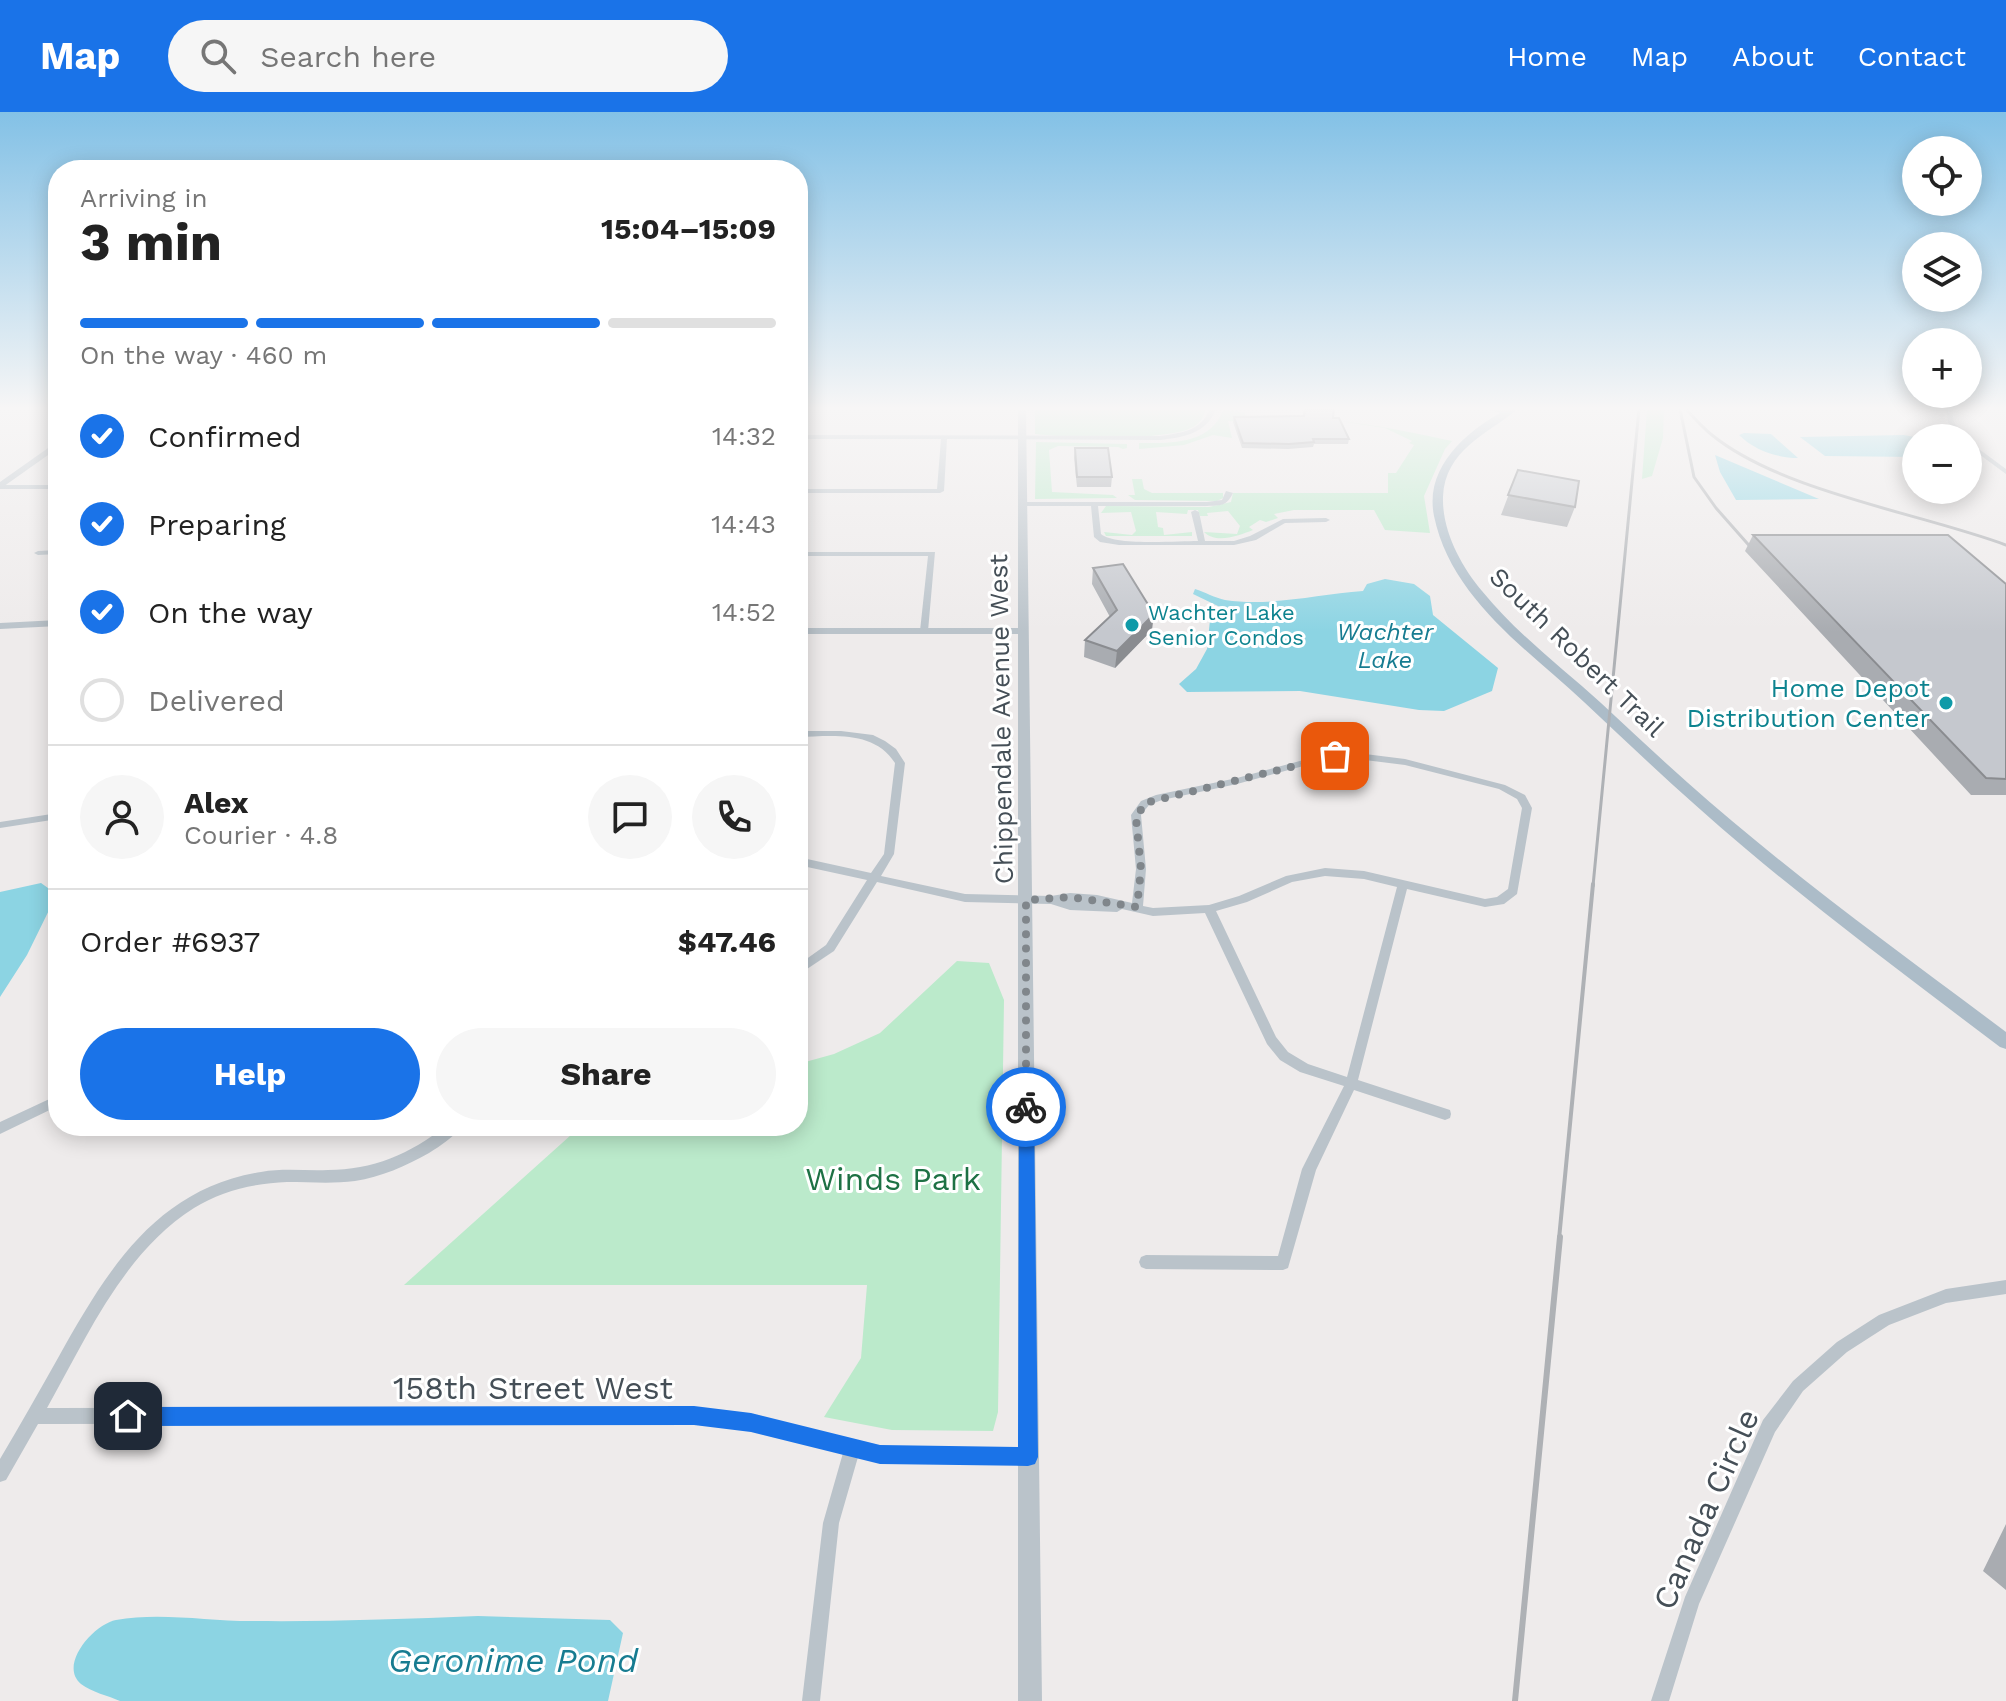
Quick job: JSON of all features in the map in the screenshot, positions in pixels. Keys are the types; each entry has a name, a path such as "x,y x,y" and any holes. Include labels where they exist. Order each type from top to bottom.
{"main road":[{"name":"South Robert Trail","path":"1441,483 1438,510 1445,538 1458,566 1510,628 1722,821 2006,1042"}],"street":[{"path":"808,491 940,491 941,483"},
{"name":"Chippendale Avenue West","path":"1023,483 1030,1701"},
{"path":"0,487 48,487"},
{"path":"1023,504 1207,504 1225,502 1229,493"},
{"path":"1094,504 1097,535 1103,540 1119,543 1240,542 1283,521 1326,520"},
{"path":"1195,512 1202,543"},
{"path":"38,553 48,552"},
{"path":"808,554 932,554 924,631"},
{"path":"0,626 48,624"},
{"path":"808,631 1023,631"},
{"path":"808,734 853,734 884,743 895,752 900,763 892,846 875,880 830,948 808,964"},
{"path":"808,863 965,898 1051,900 1070,906 1137,907 1167,912 1209,909 1313,874 1351,873 1469,901 1493,903 1506,898 1515,886 1527,808 1521,797 1502,787 1405,762 1349,755 1310,760 1145,803 1136,818 1141,869 1137,907"},
{"path":"0,825 48,818"},
{"path":"1146,1262 1283,1263 1309,1169 1351,1084 1403,885"},
{"path":"1209,909 1276,1049 1304,1068 1445,1114"},
{"path":"0,1128 48,1105"},
{"path":"0,1474 105,1288 148,1234 176,1212 210,1192 259,1178 367,1173 408,1158 440,1136"},
{"name":"Canada Circle","path":"1660,1701 1691,1603 1769,1426 1798,1386 1842,1347 1884,1320 1946,1296 2006,1287"},
{"name":"158th Street West","path":"34,1416 694,1415 751,1423 852,1448 906,1456 1028,1457"},
{"path":"811,1701 831,1523 852,1448"}],"green space":[{"path":"1035,483 1051,483 1052,492 1113,495 1117,498 1035,499"},
{"path":"1133,483 1143,483 1144,489 1152,493 1223,493 1223,498 1217,501 1135,500 1128,495 1135,495"},
{"path":"1388,483 1430,483 1424,496 1430,533 1385,530 1374,510 1294,510 1274,514 1278,518 1266,522 1260,520 1249,527 1253,530 1241,535 1215,538 1204,532 1237,534 1240,526 1228,511 1200,516 1198,510 1188,510 1187,514 1156,512 1158,527 1163,528 1164,535 1192,532 1192,536 1106,536 1104,532 1132,535 1136,531 1131,512 1101,513 1106,506 1209,507 1231,502 1233,493 1388,493"},
{"name":"Winds Park","path":"957,961 989,963 1004,1000 998,1412 993,1431 892,1430 824,1417 861,1358 867,1285 404,1285 570,1136 808,1136 808,1061 834,1054 880,1033"}],"water":[{"path":"1726,483 1782,483 1819,499 1736,500"},
{"name":"Wachter Lake","path":"1385,579 1414,584 1430,596 1433,615 1498,668 1492,691 1444,711 1419,710 1300,691 1187,692 1179,684 1196,669 1207,649 1210,620 1220,607 1193,594 1195,589 1225,600 1260,602 1363,591 1367,584"},
{"path":"41,883 48,888 48,912 27,955 0,997 0,892"},
{"name":"Geronime Pond","path":"478,1616 610,1620 623,1633 608,1701 120,1701 95,1692 81,1684 75,1676 76,1656 82,1646 98,1629 116,1620 166,1617 307,1621"}],"building":[{"path":"1513,483 1579,483 1575,507 1508,495"},
{"name":"Home Depot Distribution Center","path":"1753,535 1948,535 2006,584 2006,779 1986,778"},
{"path":"1123,564 1154,614 1117,651 1085,640 1117,610 1093,568"}],"railway":[{"path":"1593,886 1632,483"},
{"path":"1698,483 1754,551"},
{"path":"1805,483 2006,545"},
{"path":"1559,1239 1593,884"},
{"path":"1515,1701 1560,1237"}],"way so far":[{"path":"1026,1107 1026,900 1070,897 1137,907 1141,869 1136,818 1145,803 1335,756"}],"place":[{"name":"Wachter Lake Senior Condos","path":"1132,625"},
{"name":"Home Depot Distribution Center","path":"1946,703"}],"route":[{"path":"128,1416 694,1415 751,1423 880,1454 1028,1457 1026,1107"}]}
